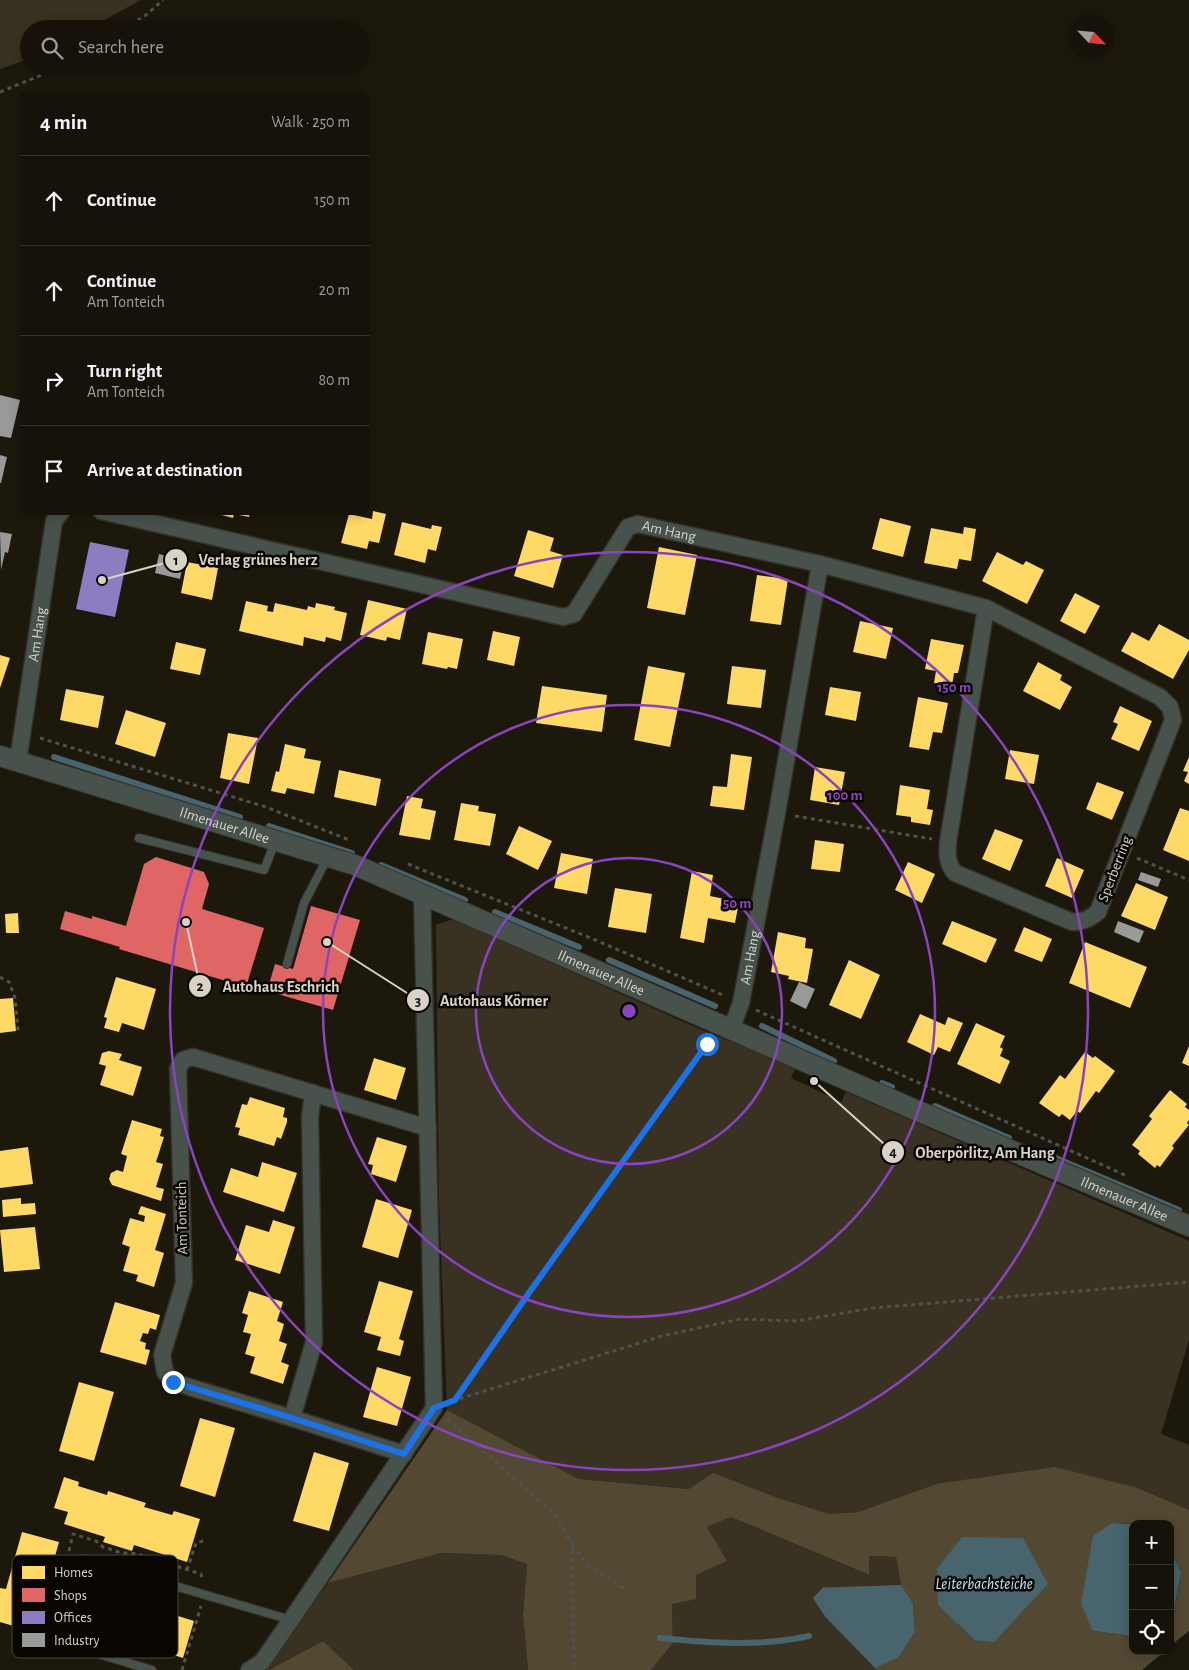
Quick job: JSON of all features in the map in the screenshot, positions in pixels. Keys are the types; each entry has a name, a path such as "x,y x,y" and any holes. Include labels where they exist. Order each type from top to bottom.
{"street":[{"name":"Am Hang","path":"9,759 54,521 59,515"},
{"name":"Am Hang","path":"119,515 563,617 574,614 628,527 638,524 820,564 777,813 741,1003 731,1030"},
{"name":"Sperberring","path":"820,564 986,608 1160,697 1170,707 1173,720 1098,912 1090,919 1081,922 1072,922 955,874 950,868 947,855 948,842 986,608"},
{"name":"Ilmenauer Allee","path":"9,759 355,865 731,1030 1189,1226"},
{"path":"249,1670 262,1662 434,1408 422,894"},
{"name":"Am Tonteich","path":"404,1454 173,1382 165,1372 162,1355 184,1283 178,1069 183,1060 193,1057 428,1128"},
{"path":"292,1418 314,1342 310,1117 312,1093"}],"lane":[{"path":"139,838 264,870 276,840"},
{"path":"287,964 304,903 329,856"},
{"path":"178,1587 291,1620"},
{"path":"112,1658 152,1670"}],"path":[{"path":"138,20 163,0"},
{"path":"0,92 42,75"},
{"path":"777,813 948,842"},
{"path":"1122,852 1189,880"},
{"path":"0,977 9,982 15,998 18,1031"},
{"path":"455,1400 531,1290 707,1044 731,1030"},
{"path":"625,1590 590,1566 572,1544 554,1513 434,1408 662,1336 740,1319 797,1321 873,1308 1189,1282"},
{"path":"187,1570 196,1543 206,1540"},
{"path":"572,1544 574,1670"}],"shaded area":[{"path":"0,0 141,0 104,20 20,20 20,62 0,69"},
{"path":"453,919 702,1030 796,1067 791,1078 841,1102 846,1092 1189,1241 1189,1340 1161,1434 1189,1445 1189,1510 1138,1488 936,1484 858,1512 830,1514 775,1497 579,1479 447,1410 439,1201 436,925"},
{"path":"447,1410 579,1479 689,1489 713,1473 775,1497 830,1514 858,1512 936,1484 1055,1467 1138,1488 1189,1510 1189,1631 1174,1643 1174,1610 1181,1572 1174,1557 1174,1520 1129,1520 1129,1523 1112,1523 1093,1631 1129,1636 1129,1655 1160,1655 1142,1670 876,1670 825,1617 813,1598 823,1587 901,1585 896,1557 869,1556 869,1575 731,1517 707,1527 727,1561 696,1575 696,1599 672,1604 673,1643 651,1670 528,1670 523,1615 527,1564 501,1555 442,1553 328,1583","holes":["913,1604 915,1632 899,1657"]},
{"path":"731,1517 868,1575 869,1556 896,1557 901,1585 823,1587 876,1670 651,1670 673,1643 672,1604 696,1575 727,1561 707,1527"},
{"path":"442,1553 501,1555 527,1564 523,1615 528,1670 354,1670 323,1641 269,1670 265,1670 328,1583"},
{"path":"323,1641 354,1670 269,1670"}],"water":[{"path":"1112,1523 1129,1524 1129,1636 1093,1631 1081,1604 1093,1536"},
{"name":"Leiterbachsteiche","path":"962,1537 1023,1538 1048,1584 994,1642 975,1640 938,1605 937,1569"},
{"path":"1174,1557 1181,1572 1174,1610"},
{"path":"901,1585 913,1604 915,1632 899,1657 875,1668 825,1616 813,1598 823,1588"}],"building: Homes":[{"path":"373,511 386,514 379,543 369,541 367,549 341,543 349,515 372,519"},
{"path":"222,515 234,515 233,518"},
{"path":"880,518 911,526 903,557 872,549"},
{"path":"402,522 431,529 432,525 442,527 436,551 428,549 425,563 394,555"},
{"path":"964,527 976,529 971,561 959,559 957,569 924,563 931,528 963,534"},
{"path":"528,530 554,538 550,551 563,555 553,588 514,576"},
{"path":"659,547 697,555 685,615 647,608"},
{"path":"997,552 1023,565 1026,561 1044,570 1027,604 982,581"},
{"path":"187,562 218,568 212,600 181,593"},
{"path":"757,575 788,579 781,625 750,621"},
{"path":"1075,593 1100,606 1085,634 1060,621"},
{"path":"368,600 407,609 400,640 387,637 386,641 360,635"},
{"path":"246,601 268,606 267,611 273,612 275,603 307,610 308,606 315,608 316,603 335,607 334,610 347,613 341,641 326,637 325,642 304,637 303,646 239,631"},
{"path":"860,621 893,628 886,659 853,652"},
{"path":"1159,624 1189,640 1189,650 1173,679 1121,651 1132,632 1149,641"},
{"path":"493,631 520,637 514,666 487,660"},
{"path":"428,632 463,639 457,669 422,664"},
{"path":"931,639 964,645 958,673 954,673 952,686 934,683 936,671 925,669"},
{"path":"176,642 206,649 200,675 170,669"},
{"path":"0,655 10,658 0,688"},
{"path":"1038,662 1062,675 1060,680 1072,687 1060,710 1023,691"},
{"path":"648,666 685,673 670,747 634,740"},
{"path":"732,666 766,670 761,708 727,704"},
{"path":"542,686 607,695 602,732 536,723"},
{"path":"830,687 861,692 856,721 825,715"},
{"path":"66,689 104,696 98,728 60,720"},
{"path":"918,697 948,703 942,733 933,732 929,750 909,747"},
{"path":"1120,706 1152,721 1139,751 1111,739 1118,724 1113,722"},
{"path":"126,710 166,723 155,757 115,744"},
{"path":"228,733 258,738 249,784 220,778"},
{"path":"285,744 306,749 304,758 321,761 314,794 287,788 285,794 271,791 276,771 279,772"},
{"path":"1010,750 1039,755 1034,784 1005,779"},
{"path":"731,754 752,757 744,810 710,806 713,786 727,787"},
{"path":"1189,757 1189,784 1184,781 1188,772 1183,771"},
{"path":"815,767 845,772 839,805 810,800"},
{"path":"339,770 381,779 376,806 334,797"},
{"path":"1097,782 1124,792 1112,820 1086,809"},
{"path":"900,785 930,790 927,809 933,810 930,825 911,822 911,817 896,815"},
{"path":"407,796 423,799 421,808 436,811 430,840 399,835"},
{"path":"461,803 479,806 478,811 496,814 490,846 454,840"},
{"path":"1180,808 1189,811 1189,861 1163,850"},
{"path":"519,826 552,841 538,870 506,854"},
{"path":"995,829 1023,840 1010,871 982,859"},
{"path":"815,840 844,844 840,872 811,869"},
{"path":"561,853 593,859 587,894 554,888"},
{"path":"1057,858 1084,870 1072,898 1045,886"},
{"path":"908,862 935,874 922,903 895,890"},
{"path":"692,871 713,875 710,896 739,902 735,923 708,918 704,943 680,938"},
{"path":"1136,883 1168,897 1155,930 1121,916"},
{"path":"615,888 652,894 646,933 608,927"},
{"path":"18,913 19,933 6,933 5,914"},
{"path":"952,921 997,939 986,963 942,944"},
{"path":"1024,927 1052,939 1042,962 1014,951"},
{"path":"778,932 806,938 805,948 813,949 807,983 788,979 789,976 771,972"},
{"path":"1085,942 1147,967 1130,1008 1069,983"},
{"path":"849,960 880,975 861,1019 829,1005"},
{"path":"116,977 156,989 144,1030 122,1023 119,1032 104,1028 107,1018 104,1017"},
{"path":"13,998 16,1031 0,1033 0,999"},
{"path":"920,1014 945,1025 948,1017 963,1023 950,1052 938,1047 934,1055 907,1042"},
{"path":"976,1023 1005,1036 1000,1047 1003,1049 1000,1056 1010,1061 1000,1084 957,1064"},
{"path":"1189,1046 1189,1066 1182,1063"},
{"path":"109,1051 122,1054 119,1060 142,1067 133,1096 100,1085 106,1066 99,1064 102,1053"},
{"path":"1085,1052 1093,1058 1095,1056 1115,1071 1099,1093 1096,1091 1080,1113 1077,1111 1070,1120 1062,1114 1059,1117 1039,1103 1060,1075 1065,1079"},
{"path":"374,1058 406,1068 396,1100 364,1090"},
{"path":"1170,1090 1187,1104 1185,1107 1189,1110 1189,1120 1187,1123 1189,1125 1172,1146 1174,1148 1160,1167 1157,1165 1155,1168 1138,1154 1140,1151 1132,1145 1152,1119 1149,1116"},
{"path":"250,1097 285,1108 283,1117 287,1118 287,1122 281,1139 277,1137 274,1146 238,1135 240,1128 235,1127 242,1104 247,1105"},
{"path":"132,1120 162,1129 160,1136 164,1137 156,1162 163,1164 156,1187 164,1189 161,1201 112,1185 109,1179 111,1173 117,1170 123,1172 127,1156 121,1154"},
{"path":"377,1137 407,1146 396,1182 371,1174 373,1165 368,1164"},
{"path":"28,1147 33,1184 0,1188 0,1151"},
{"path":"262,1162 297,1173 284,1212 223,1192 231,1168 258,1177"},
{"path":"21,1198 21,1204 35,1203 36,1214 3,1217 2,1200"},
{"path":"376,1199 412,1210 398,1258 362,1247"},
{"path":"141,1206 166,1214 155,1250 164,1253 154,1287 136,1281 138,1275 123,1271 130,1247 122,1244 130,1218 144,1222 145,1216 138,1214"},
{"path":"273,1220 295,1227 280,1274 235,1260 246,1225 269,1232"},
{"path":"35,1227 40,1269 4,1272 0,1230"},
{"path":"379,1281 413,1291 399,1339 404,1341 400,1356 377,1350 381,1337 364,1332"},
{"path":"249,1291 283,1302 277,1321 284,1324 279,1341 287,1344 281,1362 289,1365 283,1384 250,1373 255,1357 245,1354 251,1334 243,1332 248,1315 242,1313"},
{"path":"115,1302 160,1315 156,1330 150,1328 148,1334 143,1333 140,1341 146,1343 145,1349 150,1350 146,1365 100,1352"},
{"path":"377,1367 411,1377 397,1426 363,1417"},
{"path":"79,1382 114,1392 94,1461 59,1451"},
{"path":"200,1418 235,1428 215,1497 180,1486"},
{"path":"314,1452 349,1463 329,1531 293,1521"},
{"path":"64,1477 79,1482 78,1486 107,1495 108,1491 146,1503 144,1507 172,1515 174,1511 200,1519 187,1562 178,1559 178,1555 165,1555 134,1545 132,1551 103,1542 105,1537 64,1524 68,1512 54,1508"},
{"path":"22,1532 59,1542 55,1555 16,1555"},
{"path":"12,1568 12,1626 0,1622 0,1588 6,1589"},
{"path":"178,1616 194,1621 183,1658 178,1656"}],"building: Shops":[{"path":"156,857 204,872 209,884 202,909 264,928 246,987 119,949 120,947 60,929 65,911 92,919 92,916 126,926 144,864"},
{"path":"311,906 360,920 333,1010 267,991 275,964 293,969"}],"building: Offices":[{"path":"90,542 129,550 115,617 76,609"}],"building: Industry":[{"path":"0,395 20,400 11,438 0,436"},
{"path":"0,455 7,457 1,483 0,483"},
{"path":"0,532 12,534 8,553 5,552 1,570"},
{"path":"159,554 184,560 180,579 155,573"},
{"path":"1141,872 1161,879 1158,887 1138,880"},
{"path":"1118,921 1144,931 1139,943 1114,932"},
{"path":"799,982 815,989 806,1009 790,1001"}],"waterway":[{"path":"54,757 240,817"},
{"path":"269,826 352,853"},
{"path":"381,865 465,900"},
{"path":"495,912 579,947"},
{"path":"609,960 715,1006"},
{"path":"762,1026 834,1061"},
{"path":"882,1083 892,1087"},
{"path":"935,1106 1009,1138"},
{"path":"1051,1156 1179,1210"},
{"path":"660,1638 753,1643 809,1636"}],"place":[{"name":"Verlag grünes herz","path":"102,580"},
{"name":"Autohaus Eschrich","path":"186,922"},
{"name":"Autohaus Körner","path":"327,942"},
{"name":"Oberpörlitz, Am Hang","path":"814,1081"}],"route":[{"path":"173,1382 404,1454 434,1408 455,1400 476,1372 531,1290 707,1044"}]}
